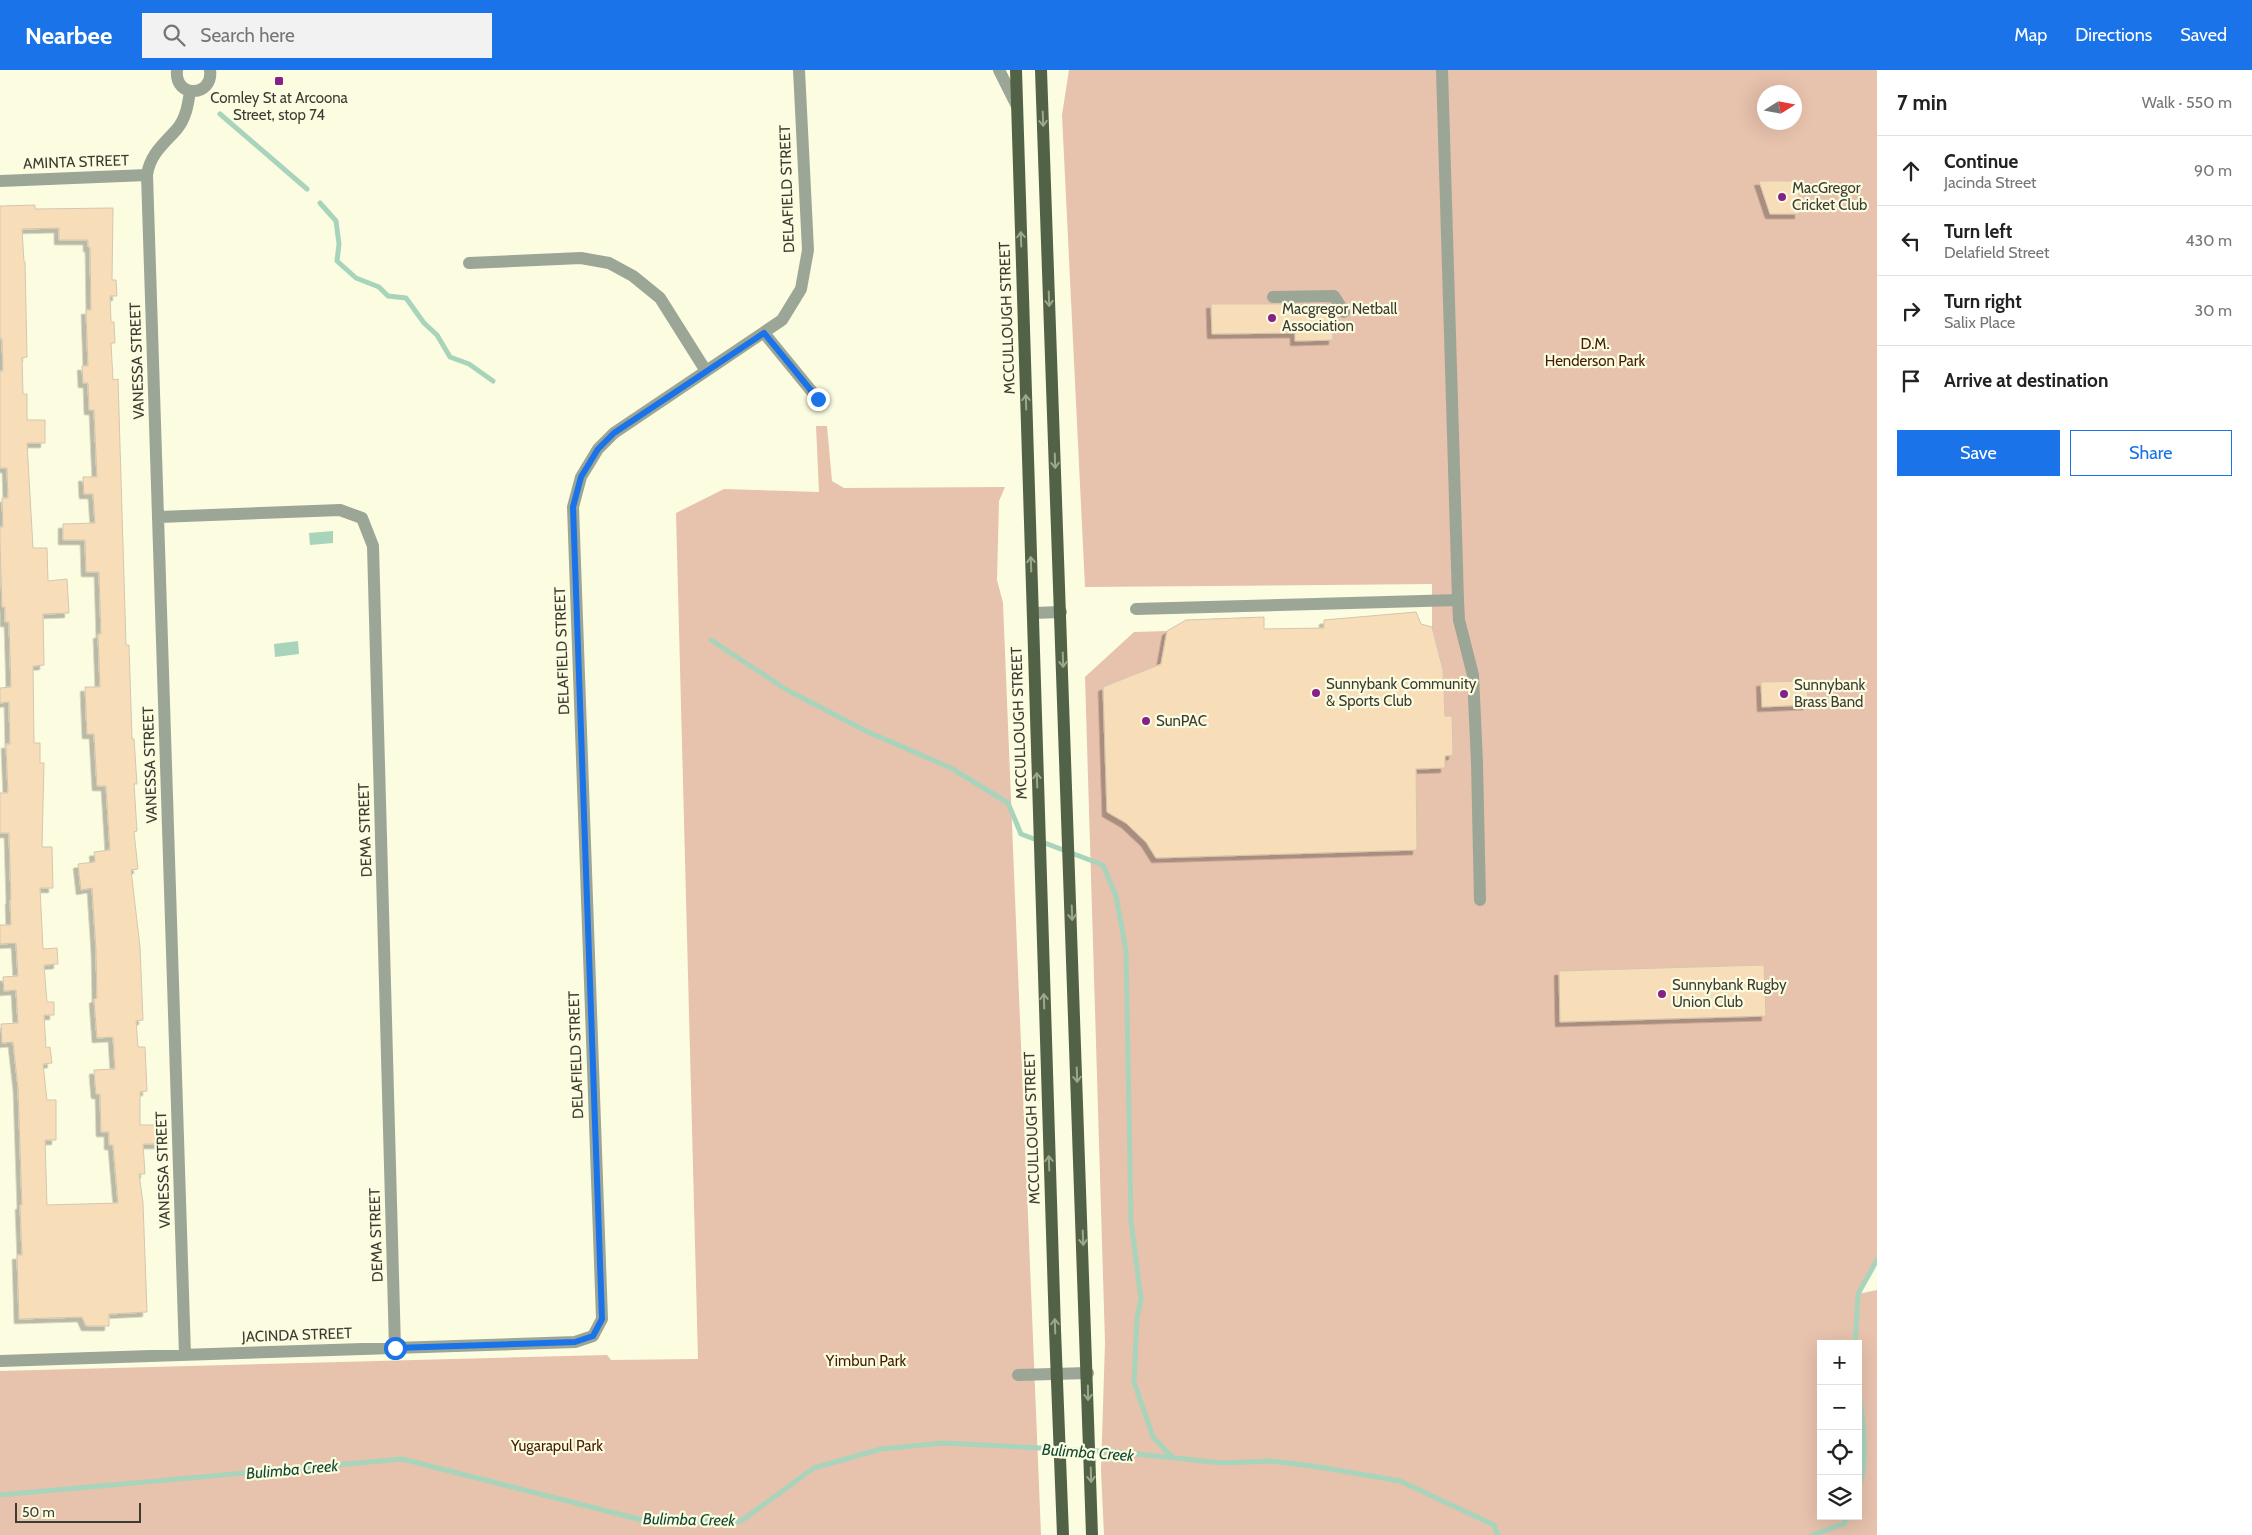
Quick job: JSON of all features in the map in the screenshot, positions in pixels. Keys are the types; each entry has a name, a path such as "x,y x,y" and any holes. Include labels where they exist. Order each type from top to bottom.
{"main road":[{"name":"MCCULLOUGH STREET","path":"1016,70 1063,1535"},
{"path":"1041,70 1088,1374 1092,1535"}],"street":[{"path":"176,70 176,77 181,86 190,91 202,90 206,86 209,81 210,70"},
{"name":"DELAFIELD STREET","path":"593,1336 602,1319 573,507 581,477 598,449 614,433 782,320 801,289 808,250 799,70"},
{"path":"999,70 1017,106"},
{"path":"1442,70 1458,600 1459,620 1472,675 1477,763 1480,900"},
{"name":"AMINTA STREET","path":"0,181 147,175 154,154 183,119 188,108 190,91"},
{"name":"VANESSA STREET","path":"147,175 184,1355"},
{"path":"470,262 580,258 609,263 633,276 660,298 706,371"},
{"path":"1273,297 1334,296 1344,312"},
{"path":"764,333 818,399"},
{"name":"DEMA STREET","path":"159,517 340,510 362,518 373,546 395,1348"},
{"path":"1136,609 1458,600"},
{"path":"1032,613 1061,612"},
{"name":"JACINDA STREET","path":"0,1361 575,1342 593,1336"},
{"path":"1018,1375 1088,1374"}],"green space":[{"name":"D.M. Henderson Park","path":"1069,70 1877,70 1877,1260 1858,1294 1877,1290 1877,1535 1104,1535 1101,1471 1105,1342 1085,677 1134,632 1167,631 1186,620 1264,629 1324,628 1324,620 1416,612 1421,624 1432,627 1432,584 1085,587 1062,115"},
{"name":"Yimbun Park","path":"816,426 827,426 832,481 844,488 1005,487 999,501 997,580 1003,603 1041,1535 0,1535 0,1371 607,1355 611,1360 698,1359 676,513 724,489 819,492"}],"shaded area":[{"path":"333,531 333,543 310,545 309,533"},
{"path":"298,641 299,654 275,657 274,644"}],"building":[{"name":"MacGregor Cricket Club","path":"1759,181 1799,181 1799,214 1770,214"},
{"path":"35,205 35,209 113,208 112,280 116,280 117,296 110,296 111,322 114,322 115,343 111,343 113,380 118,379 126,645 129,645 132,739 134,739 137,784 134,784 137,831 134,832 138,869 131,870 140,947 143,1020 136,1021 138,1047 145,1047 147,1091 140,1092 140,1125 159,1125 159,1144 143,1144 145,1174 139,1174 143,1203 147,1312 109,1314 109,1326 86,1326 82,1317 19,1319 17,1255 22,1255 20,1205 22,1205 18,1087 13,1042 2,1043 1,1024 18,1023 16,990 4,991 3,977 18,976 16,943 0,944 0,925 11,925 11,899 9,833 0,833 0,793 8,793 6,744 10,744 9,702 0,703 0,688 11,687 9,622 5,622 5,607 2,607 0,542 0,527 3,527 2,498 8,498 7,468 0,468 0,371 3,371 2,339 0,339 0,206","holes":["59,228 59,240 88,240 88,247 90,247 91,310 86,310 88,366 82,366 83,383 88,383 89,410 94,410 97,477 83,477 84,494 93,494 95,523 63,524 63,540 85,540 86,572 99,572 101,634 98,634 100,687 85,687 87,734 94,734 97,786 106,786 110,850 94,852 95,862 78,864 81,890 92,888 96,949 97,998 94,999 97,1038 113,1037 115,1069 94,1070 96,1094 100,1094 101,1132 109,1132 109,1145 113,1145 118,1203 47,1205 45,1140 56,1140 56,1100 47,1100 43,1064 52,1063 50,1047 46,1048 44,1015 54,1015 54,1002 47,1002 44,965 58,964 57,948 43,949 40,888 53,888 52,847 42,847 44,763 40,763 40,743 34,743 33,666 44,665 43,614 69,613 67,579 48,581 47,548 33,548 27,443 45,443 45,420 27,420 27,394 23,394 22,358 27,357 25,262 22,229"]},
{"name":"Macgregor Netball Association","path":"1211,304 1330,304 1332,309 1333,340 1295,341 1295,333 1212,334"},
{"path":"1416,612 1421,624 1432,627 1443,670 1445,716 1452,716 1453,755 1445,756 1445,768 1416,769 1417,850 1156,858 1146,842 1126,823 1107,812 1103,687 1161,664 1167,631 1186,620 1264,617 1264,629 1324,628 1324,620"},
{"name":"Sunnybank Brass Band","path":"1807,681 1808,705 1762,707 1761,682"},
{"name":"Sunnybank Rugby Union Club","path":"1764,965 1766,1016 1560,1022 1559,971"}],"waterway":[{"path":"220,114 307,189"},
{"path":"320,203 336,221 339,244 337,261 356,278 379,287 388,296 406,298 424,323 437,335 450,357 469,364 493,381"},
{"path":"711,640 787,690 866,731 951,768 1008,803 1021,834 1103,865 1116,896 1126,951 1131,1221 1141,1299 1137,1318 1134,1382 1153,1437 1172,1457"},
{"path":"1855,1340 1858,1294 1877,1260"},
{"path":"1858,1385 1863,1423 1864,1465 1862,1478"},
{"name":"Bulimba Creek","path":"0,1495 402,1459 646,1521 741,1521 814,1468 881,1449 943,1443 1118,1452 1222,1463 1271,1461 1319,1467 1400,1481 1494,1525 1498,1535"},
{"path":"1812,1535 1844,1524 1846,1520"}],"place":[{"name":"Comley St at Arcoona Street, stop 74","path":"279,81"},
{"name":"MacGregor Cricket Club","path":"1782,197"},
{"name":"Macgregor Netball Association","path":"1272,318"},
{"name":"Sunnybank Community & Sports Club","path":"1316,693"},
{"name":"Sunnybank Brass Band","path":"1784,694"},
{"name":"SunPAC","path":"1146,721"},
{"name":"Sunnybank Rugby Union Club","path":"1662,994"}],"route":[{"path":"395,1348 575,1342 593,1336 602,1319 573,507 581,477 598,449 614,433 764,333 818,399"}],"park label":[{"name":"Yugarapul Park","path":"557,1446"}]}
